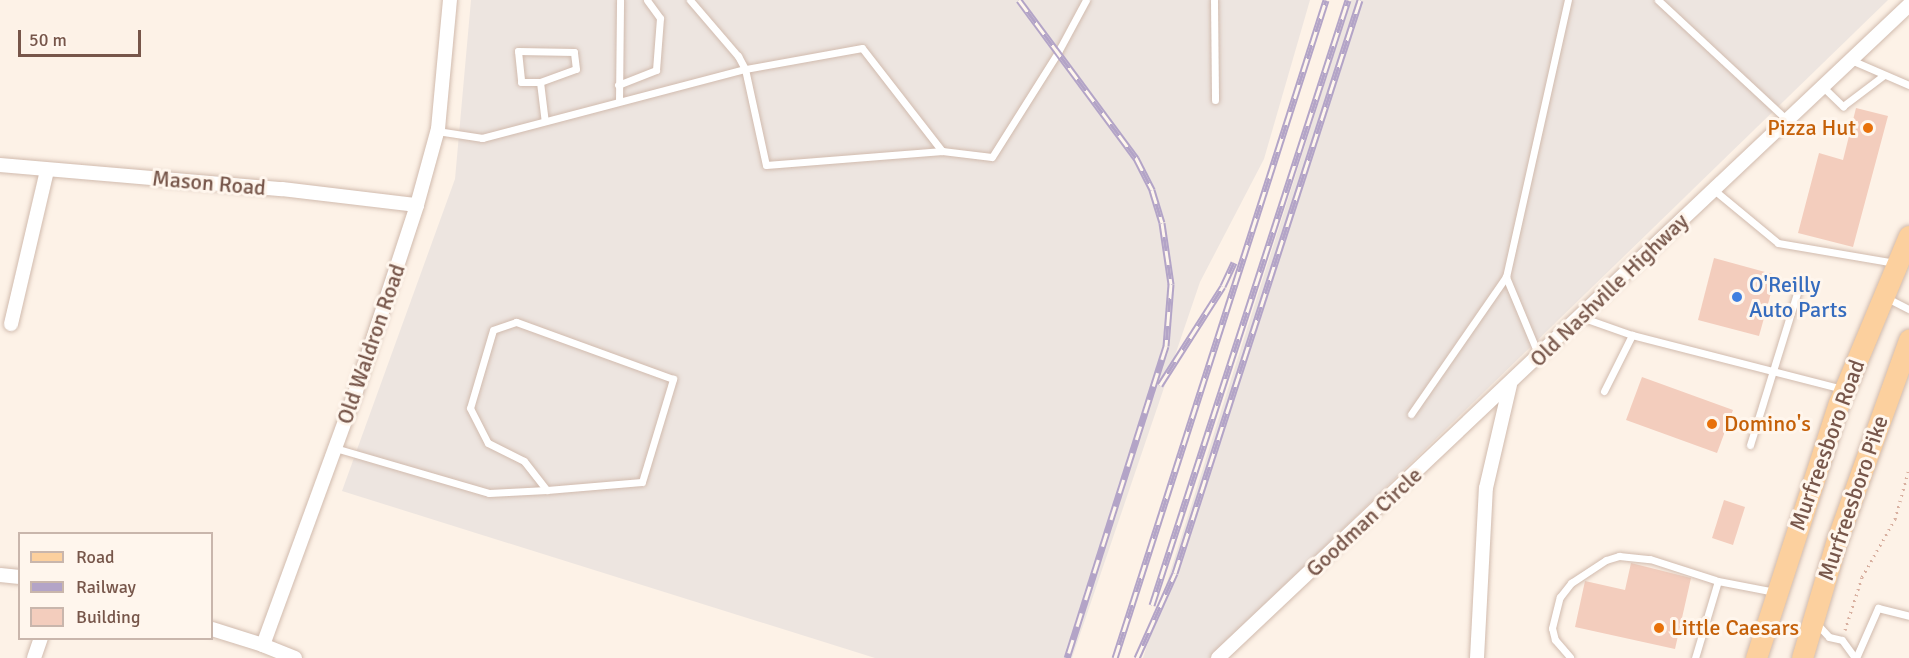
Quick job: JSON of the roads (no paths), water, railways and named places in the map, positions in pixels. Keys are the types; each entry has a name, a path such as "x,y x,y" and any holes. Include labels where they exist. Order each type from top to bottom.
{"main road":[{"name":"Murfreesboro Road","path":"1756,658 1775,592 1845,389 1909,236"},
{"name":"Murfreesboro Pike","path":"1802,658 1837,540 1909,340"}],"street":[{"name":"Old Waldron Road","path":"263,645 335,448 417,205 437,131 449,40 450,0"},
{"name":"Old Nashville Highway","path":"1477,658 1486,489 1510,385 1909,4"},
{"name":"Mason Road","path":"0,165 48,171 282,189 417,205"},
{"path":"11,324 48,171"},
{"name":"Goodman Circle","path":"1218,658 1510,385"},
{"path":"0,575 18,577"},
{"path":"213,629 295,658"},
{"path":"34,658 40,640"}],"lane":[{"path":"619,102 620,0"},
{"path":"618,85 656,70 660,18 647,0"},
{"path":"690,0 738,56 745,69 766,165 942,151 992,157 1058,52 1086,0"},
{"path":"1214,0 1215,100"},
{"path":"1411,414 1506,277 1568,0"},
{"path":"1658,0 1787,120"},
{"path":"437,131 482,138 745,69 862,48 942,151"},
{"path":"518,51 574,52 576,69 540,82 520,82 518,51"},
{"path":"1851,60 1909,85"},
{"path":"1823,87 1843,106 1884,75"},
{"path":"540,82 545,120"},
{"path":"1714,190 1778,243 1897,263"},
{"path":"1506,277 1539,357"},
{"path":"1750,445 1776,371 1798,290"},
{"path":"1883,296 1909,309"},
{"path":"1581,317 1632,335 1845,389"},
{"path":"335,448 489,493 547,490 642,482 673,379 516,322 493,330 470,408 488,443 524,461 547,490"},
{"path":"1604,391 1632,335"},
{"path":"1572,658 1555,640 1552,628 1560,597 1571,582 1606,560 1619,556 1650,559 1718,581 1775,592"},
{"path":"1695,658 1718,581"},
{"path":"1813,620 1829,637 1842,640 1856,658 1878,608 1909,616"}],"railway":[{"path":"1019,0 1136,158 1152,190 1162,223 1171,284 1166,346 1067,658"},
{"path":"1115,658 1326,0"},
{"path":"1152,605 1348,0"},
{"path":"1137,658 1175,573 1360,0"},
{"path":"1160,385 1223,286 1234,262"}],"place":[{"name":"Pizza Hut","path":"1868,128"},
{"name":"O'Reilly Auto Parts","path":"1737,297"},
{"name":"Domino's","path":"1712,424"},
{"name":"Little Caesars","path":"1659,628"}]}
